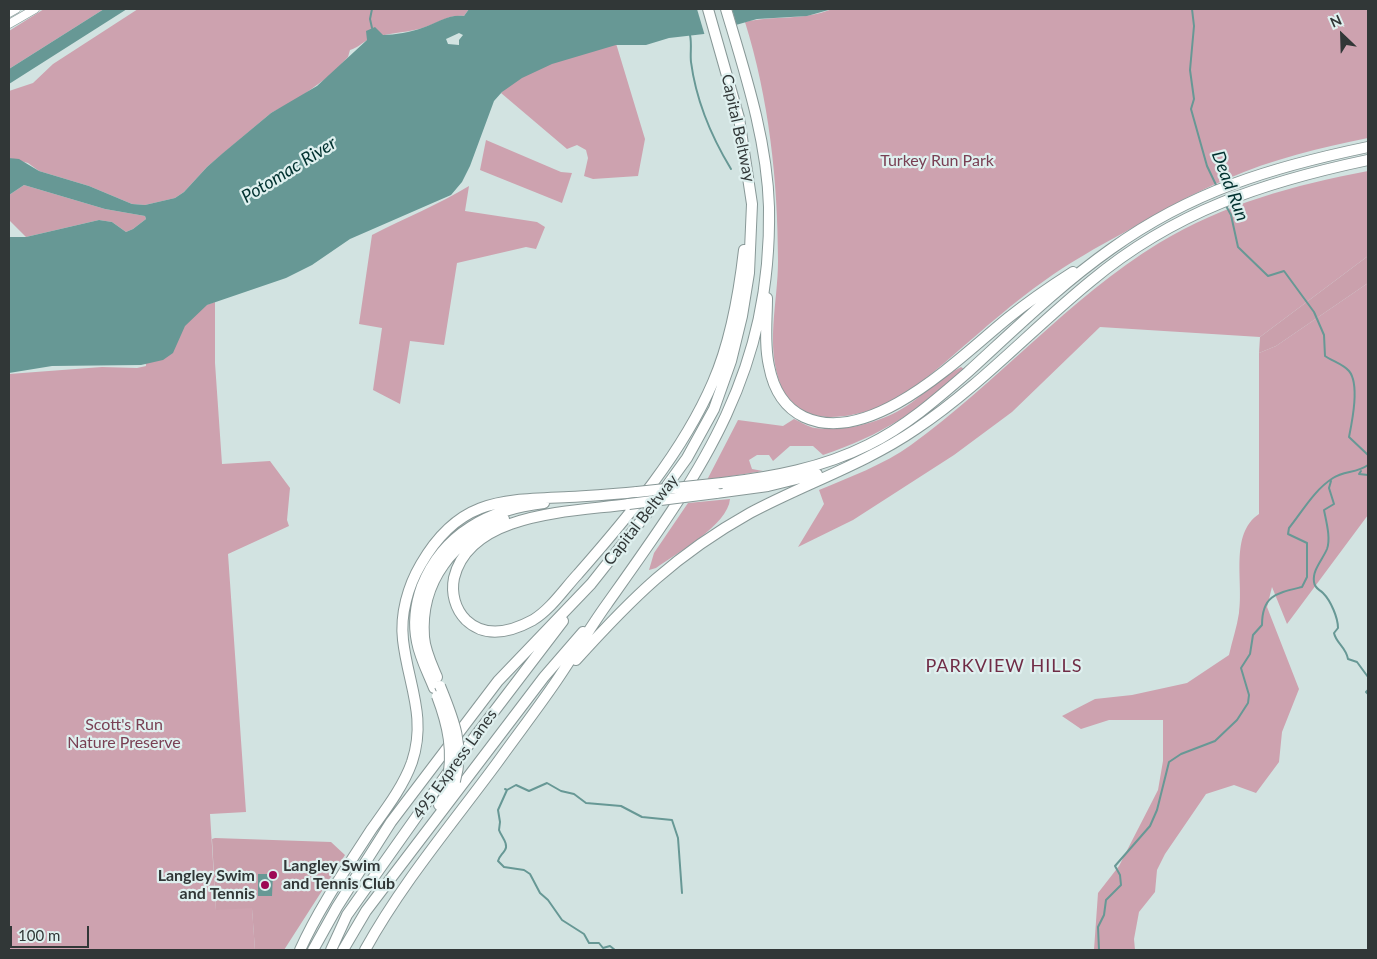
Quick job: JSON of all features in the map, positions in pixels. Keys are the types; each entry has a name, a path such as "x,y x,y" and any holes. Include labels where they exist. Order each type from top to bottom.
{"highway":[{"name":"Capital Beltway","path":"313,950 336,907 391,822 462,728 498,681 591,584 687,458 702,432 723,387 737,340 749,273 752,213 748,169 739,118 708,9"},
{"name":"Capital Beltway","path":"365,950 396,897 557,682 603,609 680,501 728,416 746,368 758,323 766,274 768,232 767,183 755,113 726,9"},
{"path":"768,232 766,344 773,380 781,398 792,410 810,420 828,423 868,416 907,398 938,377 1036,297 1180,207 1249,177 1301,161 1368,147"},
{"path":"557,682 630,602 671,564 699,544 752,513 891,444 934,416 1093,279 1144,243 1184,220 1254,189 1301,174 1368,160"},
{"path":"748,169 748,204 742,270 729,336 713,381 684,437 597,552 544,611 519,627 503,632 490,632 477,628 460,612 453,595 456,572 472,548 496,530 522,519 628,504 716,493 790,482 858,460"},
{"path":"366,911 459,767 459,735 417,642 416,609 428,572 439,554 452,540 473,524 514,507 765,478 808,468 855,451 899,428 932,403 1057,292 1106,252"},
{"path":"300,950 309,929 328,897 397,792 411,764 419,729 416,701 404,647 403,615 408,592 428,553 439,538 460,519 497,502 536,497 637,492"},
{"path":"347,915 451,782 448,725 424,639 427,602 435,578 450,556 468,537 496,522 522,514 628,504"},
{"name":"495 Express Lanes","path":"331,950 347,915 450,768 591,584"},
{"name":"495 Express Lanes","path":"344,950 366,911 544,677 603,609"}],"main road":[{"path":"9,13 16,9"},
{"path":"9,24 35,9"}],"shaded area":[{"path":"24,185 105,209 145,216 146,219 126,232 112,222 99,220 26,237 9,220 9,195"},
{"path":"1368,256 1368,283 1276,346 1259,353 1260,337"},
{"name":"Langley Swim and Tennis Club","path":"212,839 331,842 345,855 284,950 255,950 252,909 216,911"}],"green space":[{"path":"44,9 104,9 9,69 9,31"},
{"path":"138,9 469,9 464,16 447,18 419,29 376,37 350,50 348,57 332,74 299,98 271,113 207,167 184,192 175,198 145,205 132,204 89,186 39,171 28,163 9,158 9,91 33,83 53,64"},
{"name":"Turkey Run Park","path":"832,9 1368,9 1368,138 1279,160 1244,172 1201,191 1104,243 1054,274 1011,306 930,375 899,397 877,408 850,415 822,417 809,414 798,408 788,399 776,371 773,340 778,231 774,171 766,110 745,22 800,17"},
{"path":"615,40 645,139 638,176 593,179 584,176 588,158 586,150 577,145 567,149 501,93 525,73 554,59"},
{"path":"486,140 561,172 572,173 562,203 480,170"},
{"path":"1368,171 1368,256 1260,337 1100,327 1012,412 954,455 853,520 798,547 824,504 819,490 878,465 911,445 973,395 1095,289 1159,243 1209,217 1260,198 1313,183"},
{"path":"469,186 465,211 537,222 545,227 536,249 526,247 457,263 444,345 410,341 400,404 373,390 382,328 359,324 372,235"},
{"path":"1368,283 1368,515 1287,624 1272,587 1267,607 1299,689 1282,732 1279,762 1256,793 1234,785 1206,794 1165,854 1157,870 1155,892 1139,912 1134,939 1135,950 1094,950 1098,893 1119,866 1158,790 1163,761 1163,720 1109,720 1081,729 1062,716 1095,699 1132,695 1187,683 1229,655 1239,613 1241,546 1244,534 1250,523 1259,514 1259,353 1276,346"},
{"name":"Scott's Run Nature Preserve","path":"215,302 215,363 222,464 270,461 290,488 287,520 289,526 228,554 246,812 210,814 216,910 252,908 255,950 9,950 9,374 102,367 137,368 146,366 145,355 157,322"},
{"path":"961,367 964,369 915,409 864,439 823,455 813,446 790,446 773,461 769,455 757,455 749,460 752,469 763,471 707,480 738,420 783,426 794,419 807,426 827,429 865,424 900,410 941,379"},
{"path":"730,499 721,519 700,538 656,568 649,570 654,553 688,503"}],"water":[{"path":"104,9 127,9 9,84 9,69"},
{"name":"Potomac River","path":"469,9 832,9 807,16 757,19 704,34 669,38 646,45 616,45 552,64 522,78 502,92 494,101 470,166 462,182 451,195 350,239 312,265 286,278 207,305 185,326 173,353 163,360 141,365 52,366 9,373 9,237 26,237 99,220 112,222 126,232 146,219 145,216 105,209 24,185 9,195 9,158 19,159 39,171 89,186 132,204 145,205 175,198 184,192 207,167 271,113 317,86 367,40 366,31 375,27 383,35 398,34 448,18 464,16","holes":["459,33 463,35 459,40 459,45 448,44 446,39"]},
{"name":"Langley Swim and Tennis","path":"258,874 273,874 272,896 258,896"}],"pier":[{"path":"697,9 732,9 737,27 705,36"}],"waterway":[{"path":"372,9 370,19 372,28"},
{"name":"Dead Run","path":"1192,9 1194,26 1190,70 1194,99 1191,109 1207,166 1217,187"},
{"path":"690,35 693,76 701,104 711,131 731,169"},
{"name":"Dead Run","path":"1225,204 1231,215 1238,247 1268,276 1284,271 1314,312 1324,335 1325,356 1344,366 1349,371 1355,394 1349,437 1368,455"},
{"name":"Dead Run","path":"1099,950 1098,927 1104,915 1106,900 1121,885 1120,875 1115,866 1150,826 1157,810 1169,762 1181,754 1215,741 1237,720 1248,703 1249,695 1241,668 1250,654 1253,635 1262,625 1265,607 1268,601 1278,594 1302,587 1307,577 1307,543 1288,534 1289,528 1314,495 1326,483 1337,476 1368,465"},
{"path":"1361,471 1359,474 1368,475"},
{"path":"1331,481 1329,488 1334,504 1324,510 1328,530 1328,545 1316,569 1314,582 1316,588 1326,596 1334,610 1338,624 1338,628 1334,633 1337,640 1348,659 1357,662 1368,677"},
{"path":"1368,690 1366,692 1368,694"},
{"path":"507,790 516,785 529,791 547,783 561,791 574,794 586,803 621,806 642,817 672,820 678,838 682,893"},
{"path":"505,789 507,790 498,810 499,830 506,848 498,861 504,867 524,870 530,874 540,893 548,900 562,920 584,934 589,943 599,943 603,948 610,946 615,950"}],"place":[{"name":"Langley Swim and Tennis Club","path":"273,875"},
{"name":"Langley Swim and Tennis","path":"265,885"}],"district":[{"name":"PARKVIEW HILLS","path":"1004,666"}]}
